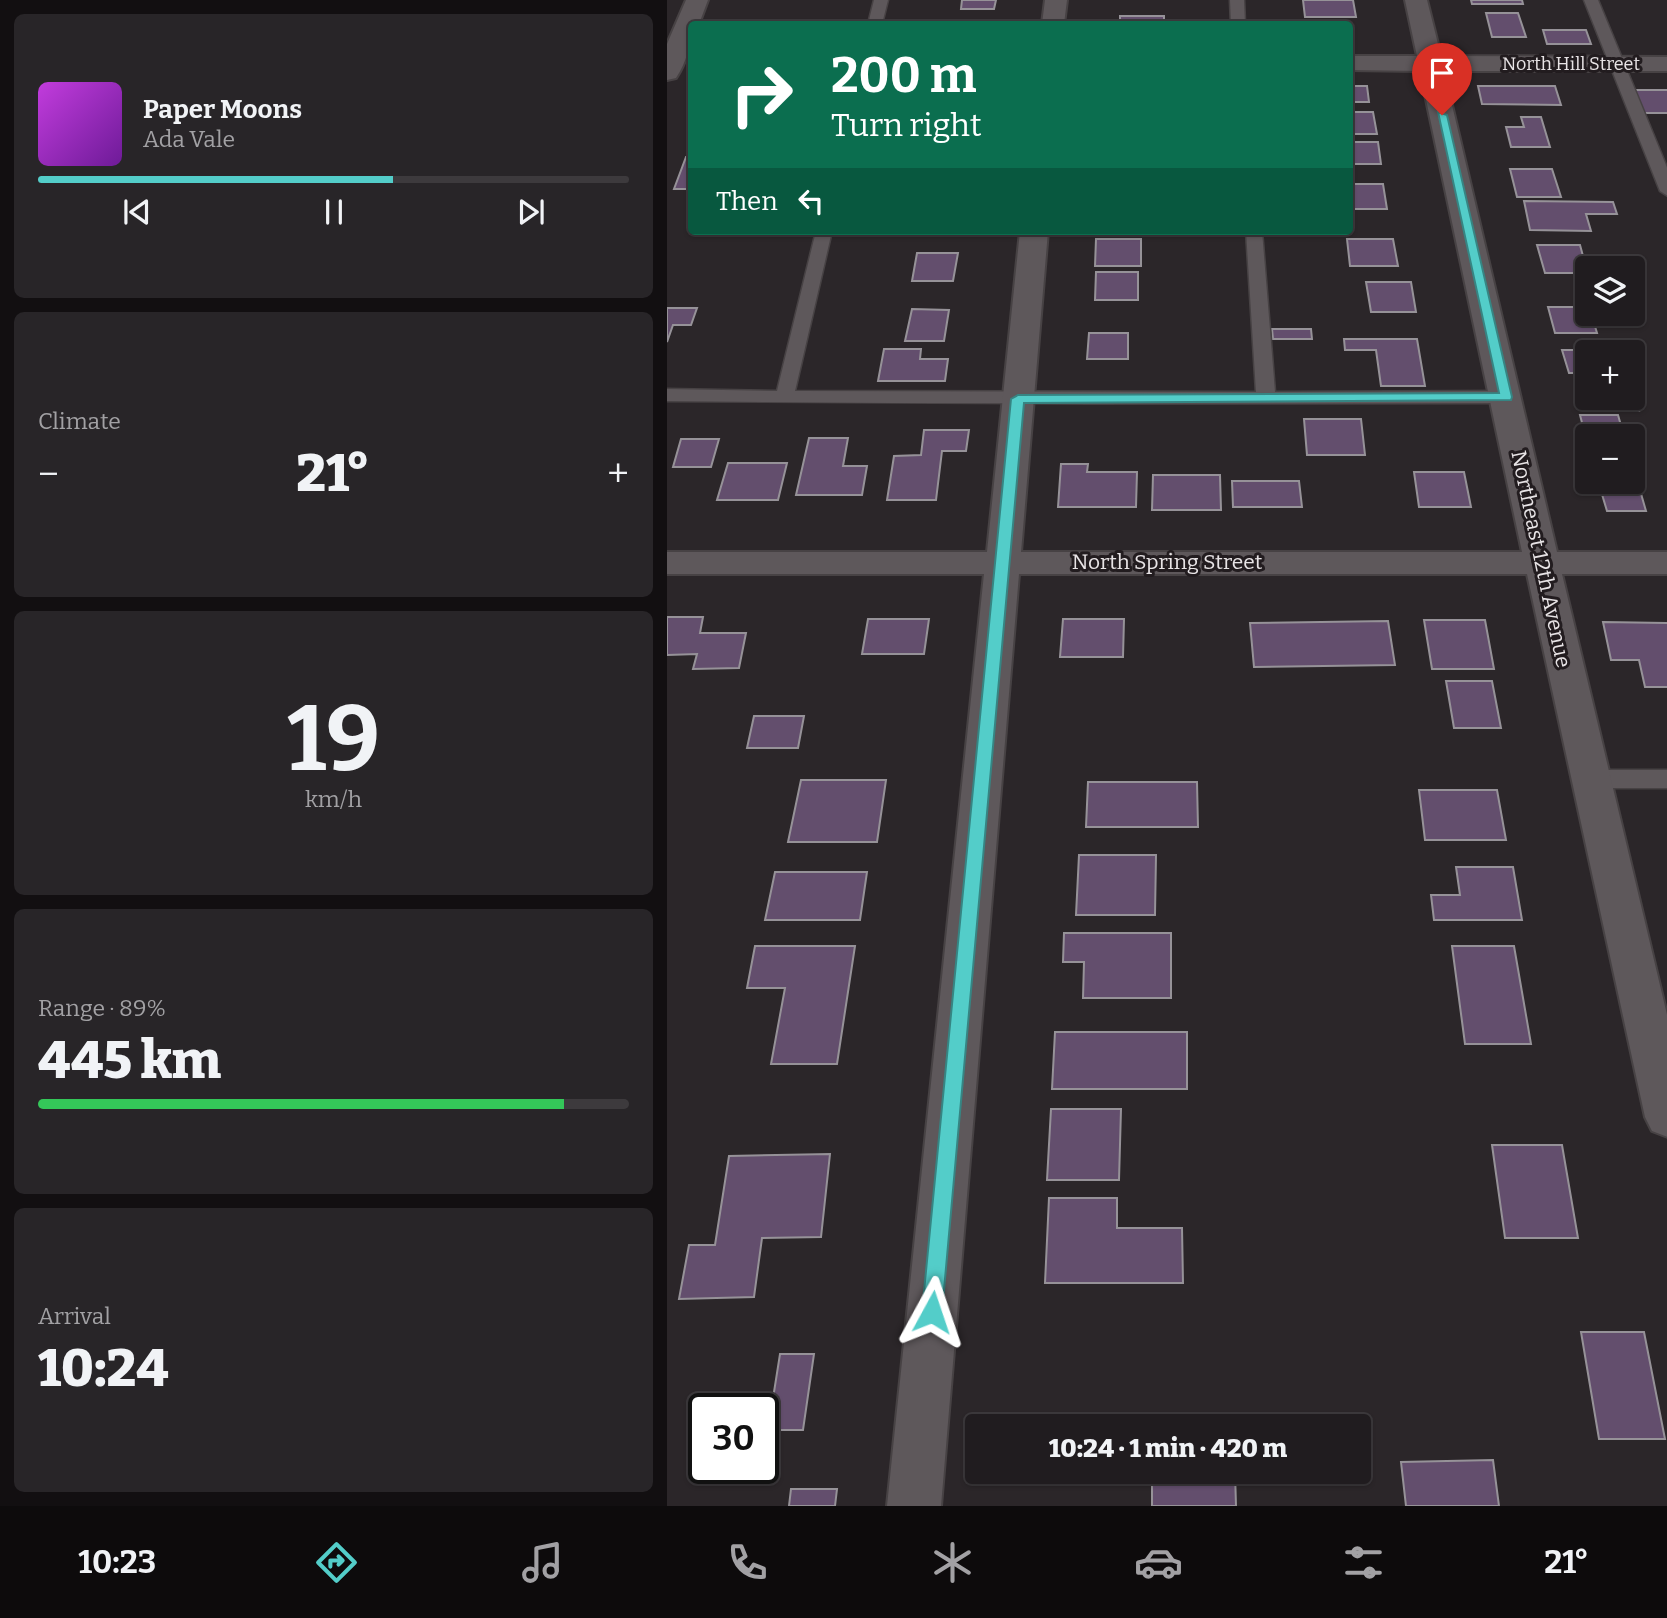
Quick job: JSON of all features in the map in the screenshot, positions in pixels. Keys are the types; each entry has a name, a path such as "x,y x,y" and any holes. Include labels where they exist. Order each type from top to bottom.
{"street":[{"path":"690,21 697,0"},
{"path":"1053,21 1056,0"},
{"name":"Northeast 12th Avenue","path":"1416,0 1667,1117"},
{"path":"674,66 688,26"},
{"name":"North Hill Street","path":"1353,63 1667,64"},
{"path":"914,1506 1034,235"},
{"name":"North Spring Street","path":"667,563 1667,563"}],"lane":[{"path":"876,21 881,0"},
{"path":"1237,0 1238,21"},
{"path":"1591,0 1614,64 1667,191"},
{"path":"785,396 824,235"},
{"path":"1254,235 1266,398"},
{"path":"667,395 1018,399 1506,397"},
{"path":"1589,779 1667,779"}],"building":[{"path":"962,0 996,0 994,9 961,9"},
{"path":"1303,0 1353,0 1356,17 1305,17"},
{"path":"1471,0 1522,0 1523,4 1472,4"},
{"path":"1486,13 1518,13 1526,37 1492,37"},
{"path":"1120,16 1164,16 1164,21 1120,21"},
{"path":"1543,30 1586,30 1591,44 1547,44"},
{"path":"1353,86 1367,86 1369,102 1353,102"},
{"path":"1478,86 1555,86 1561,105 1482,104"},
{"path":"1630,90 1668,90 1668,113 1639,113"},
{"path":"1353,112 1373,112 1377,134 1353,134"},
{"path":"1521,117 1541,117 1550,147 1511,147 1506,127 1524,127"},
{"path":"1353,142 1378,142 1381,164 1353,164"},
{"path":"686,157 688,157 688,189 674,189"},
{"path":"1510,169 1552,169 1561,197 1517,197"},
{"path":"1353,184 1383,184 1387,209 1353,209"},
{"path":"1524,201 1613,202 1617,214 1586,214 1591,231 1530,230"},
{"path":"1096,239 1141,239 1141,266 1095,266"},
{"path":"1347,239 1393,239 1398,266 1350,266"},
{"path":"1537,245 1580,245 1583,256 1575,256 1575,273 1545,273"},
{"path":"917,253 958,253 953,281 912,281"},
{"path":"1096,272 1138,272 1138,300 1095,300"},
{"path":"1366,282 1411,282 1416,312 1371,312"},
{"path":"1548,307 1575,307 1575,326 1595,326 1597,333 1555,333"},
{"path":"667,308 697,308 691,325 673,325 667,342"},
{"path":"912,309 949,310 944,341 905,341"},
{"path":"1272,329 1311,329 1312,339 1273,339"},
{"path":"1089,333 1128,333 1128,359 1087,359"},
{"path":"1344,339 1417,339 1425,386 1381,386 1376,350 1345,350"},
{"path":"884,349 921,349 920,359 948,359 945,381 878,381"},
{"path":"1562,350 1575,350 1575,373 1569,373"},
{"path":"1580,415 1618,415 1621,424 1582,424"},
{"path":"1304,419 1361,419 1365,455 1307,455"},
{"path":"924,430 969,430 966,451 942,451 936,500 887,500 894,456 921,455"},
{"path":"809,438 848,438 843,466 867,466 862,495 796,495"},
{"path":"681,439 719,439 711,467 673,467"},
{"path":"728,463 787,463 778,500 717,500"},
{"path":"1061,464 1088,464 1087,472 1137,472 1136,507 1058,507"},
{"path":"1414,472 1464,472 1471,507 1419,507"},
{"path":"1153,475 1220,475 1221,510 1152,510"},
{"path":"1232,481 1299,481 1302,507 1233,507"},
{"path":"1602,494 1641,494 1646,511 1607,511"},
{"path":"667,617 703,617 700,633 746,633 739,668 693,669 697,654 667,655"},
{"path":"868,619 929,619 924,654 862,654"},
{"path":"1063,619 1124,619 1123,657 1060,657"},
{"path":"1424,620 1485,620 1494,669 1432,669"},
{"path":"1388,621 1395,665 1254,667 1250,623"},
{"path":"1603,622 1668,623 1668,687 1645,687 1639,660 1611,660"},
{"path":"1446,681 1492,681 1501,728 1454,728"},
{"path":"754,716 804,716 798,748 747,748"},
{"path":"801,780 886,780 877,842 788,842"},
{"path":"1088,782 1197,782 1198,827 1086,827"},
{"path":"1419,790 1497,790 1506,840 1425,840"},
{"path":"1079,855 1156,855 1155,915 1076,915"},
{"path":"1456,867 1513,867 1522,920 1434,920 1431,895 1460,895"},
{"path":"775,872 867,872 860,920 765,920"},
{"path":"1064,933 1171,933 1171,998 1083,998 1084,962 1063,962"},
{"path":"755,946 855,946 837,1064 771,1064 785,988 747,988"},
{"path":"1452,946 1514,946 1531,1044 1465,1044"},
{"path":"1055,1032 1187,1032 1187,1089 1052,1089"},
{"path":"1051,1109 1121,1109 1119,1180 1047,1180"},
{"path":"1492,1145 1562,1145 1578,1238 1505,1238"},
{"path":"830,1154 821,1237 762,1238 754,1297 679,1299 689,1245 715,1245 729,1156"},
{"path":"1049,1198 1117,1198 1117,1228 1182,1228 1183,1283 1045,1283"},
{"path":"1581,1332 1644,1332 1665,1439 1599,1439"},
{"path":"780,1354 814,1354 803,1430 779,1430 779,1393 774,1393"},
{"path":"1493,1460 1499,1506 1406,1506 1401,1462"},
{"path":"1152,1484 1235,1484 1236,1506 1152,1506"},
{"path":"791,1489 837,1489 835,1506 789,1506"}],"route":[{"path":"932,1312 1018,399 1506,397 1442,115"}]}
